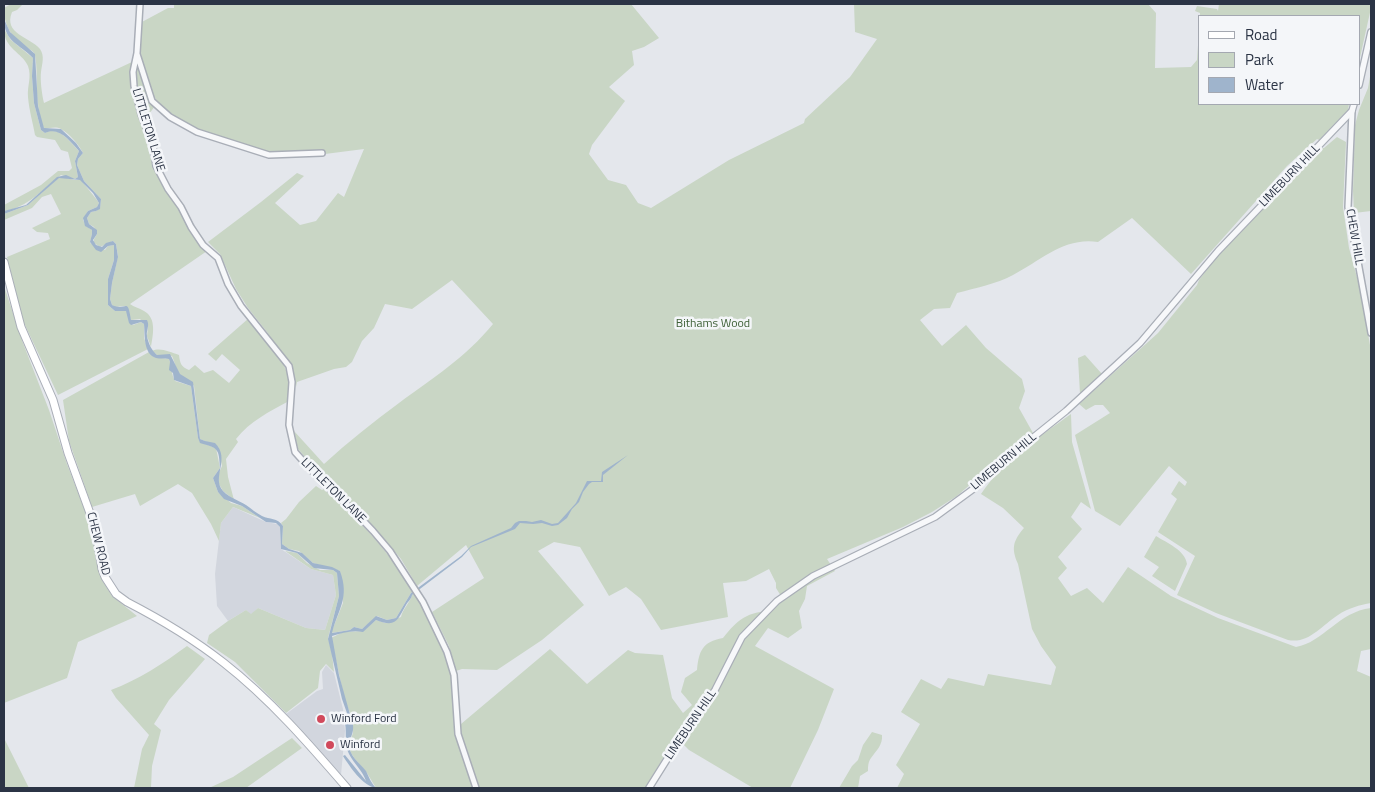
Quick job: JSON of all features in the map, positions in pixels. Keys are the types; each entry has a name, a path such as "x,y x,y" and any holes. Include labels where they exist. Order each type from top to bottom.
{"main road":[{"name":"CHEW ROAD","path":"4,262 24,335 52,400 70,460 89,509 97,535 102,569 109,584 116,594 127,602 200,646 238,675 286,720 347,788"}],"street":[{"name":"LITTLETON LANE","path":"140,4 137,54 133,72 134,86 141,114 153,145 156,166 203,245 218,258 228,284 241,306 288,366 292,382 289,425 295,452 322,482 361,518 390,551 423,602 447,652 454,675 458,734 476,788"},
{"path":"1360,80 1371,32"},
{"path":"137,54 152,100 170,117 197,132 269,155 322,152"},
{"path":"1352,111 1354,105"},
{"name":"CHEW HILL","path":"1352,111 1348,207 1371,333"},
{"name":"LIMEBURN HILL","path":"650,788 676,745 715,690 742,637 777,601 813,576 935,517 976,487 1010,456 1066,411 1140,343 1218,251 1352,111"}],"shaded area":[{"path":"233,507 266,522 277,524 280,527 281,549 311,569 333,575 336,595 325,630 306,628 258,608 251,615 246,610 228,621 217,606 215,574 221,523"},
{"path":"326,665 334,673 343,709 345,731 341,775 286,714 317,691 323,689 322,672"}],"green space":[{"path":"11,4 23,4 12,12 10,19 14,30 36,45 42,52 41,79 44,103 132,62 133,91 153,167 207,251 130,304 144,311 151,318 153,337 151,347 147,336 148,327 140,319 131,320 125,306 115,307 112,305 110,299 118,256 116,244 113,241 100,247 94,243 97,234 87,218 91,212 100,208 101,199 84,181 77,165 78,159 83,153 77,143 61,129 55,127 45,129 42,125 38,106 35,57 33,52 15,38 9,30 5,20 4,8"},
{"name":"Bithams Wood","path":"174,4 631,4 659,38 644,47 632,51 634,65 609,87 625,101 592,145 589,154 608,180 626,185 638,203 651,208 729,160 804,123 805,119 850,77 877,39 855,32 854,4 1148,4 1156,13 1155,68 1191,67 1197,60 1198,45 1198,105 1349,105 1348,110 1319,140 1317,139 1287,166 1191,274 1132,218 1098,242 1086,241 1064,246 1006,278 986,286 957,293 950,308 934,309 920,320 942,346 966,325 986,348 1022,379 1025,391 1019,408 1033,433 1025,437 957,496 932,512 903,527 827,559 835,571 807,586 805,599 799,611 802,628 788,638 768,628 755,646 834,689 818,730 790,788 753,788 689,750 683,744 686,739 678,734 645,788 479,788 461,735 461,724 550,649 587,684 628,650 635,653 663,655 672,698 683,713 692,705 681,692 685,678 697,670 703,648 710,642 723,638 733,626 744,618 764,611 772,611 778,605 781,596 776,588 776,583 769,569 746,581 723,583 728,617 661,630 641,599 626,587 609,596 580,547 554,542 538,551 584,605 542,640 497,670 462,669 456,671 449,646 432,612 484,578 466,545 417,586 401,559 386,541 331,486 298,449 294,431 324,464 389,410 460,357 493,324 452,280 412,309 385,304 374,328 362,341 352,362 346,367 334,369 297,382 296,387 290,366 236,289 220,254 208,242 297,173 304,176 275,203 300,225 316,221 338,193 344,197 364,149 325,154 324,150 296,153 267,152 204,132 173,115 152,94 142,59 140,23 168,8 174,8"},
{"path":"1219,4 1371,4 1360,58 1360,15 1200,15 1200,13 1195,11 1197,6 1217,9 1218,11"},
{"path":"4,29 11,40 33,58 34,103 41,130 45,133 55,131 60,133 79,151 75,161 78,177 75,179 61,175 27,202 4,211 4,205 41,185 58,171 69,171 72,168 68,152 61,150 55,140 35,135 29,107 30,74 28,66 10,46"},
{"path":"137,60 155,106 146,118 136,81"},
{"path":"1371,71 1371,211 1354,213 1355,125 1368,88"},
{"path":"1337,137 1346,142 1343,207 1349,248 1361,292 1371,351 1371,603 1354,607 1342,613 1309,637 1295,641 1216,613 1177,595 1195,556 1158,532 1177,499 1171,494 1179,481 1185,486 1187,482 1169,466 1120,526 1095,511 1075,435 1110,413 1103,405 1095,405 1086,410 1079,404 1158,333 1197,285 1220,252 1320,148 1324,148"},
{"path":"58,178 81,180 99,203 97,207 88,211 83,220 86,226 92,230 90,243 105,250 108,246 114,245 114,260 108,279 108,305 115,311 126,310 128,319 133,325 141,322 144,324 144,338 148,349 58,395 24,323 7,257 50,239 48,233 37,232 32,228 61,214 51,194 42,197 32,208 4,220 4,214 28,205"},
{"path":"4,286 87,516 102,580 112,596 137,616 78,642 67,678 4,703"},
{"path":"249,318 283,363 288,378 289,401 254,422 236,439 238,442 226,459 234,500 223,491 219,484 218,475 222,466 218,447 200,439 194,386 179,374 172,356 157,355 152,351 169,351 179,355 184,368 189,370 195,365 204,373 213,370 229,383 240,370 222,354 216,361 208,354"},
{"path":"149,352 154,357 169,359 175,381 191,386 198,438 200,442 216,448 220,468 213,478 218,492 231,503 242,506 260,518 233,507 221,523 219,541 192,493 178,484 140,506 135,494 92,507 69,441 63,400"},
{"path":"1085,355 1102,374 1080,394 1078,358"},
{"path":"1071,414 1072,442 1091,509 1081,502 1071,517 1082,529 1058,557 1067,568 1058,578 1071,596 1087,588 1103,603 1128,567 1171,596 1218,618 1296,647 1315,639 1349,615 1371,608 1371,649 1361,651 1357,671 1371,677 1371,788 897,788 904,774 896,765 920,724 901,712 921,679 941,689 948,678 984,686 988,674 1051,685 1056,667 1032,629 1014,553 1015,541 1024,528 1003,508 981,494 1011,460"},
{"path":"316,486 322,490 324,489 351,513 384,549 414,591 396,618 387,620 377,616 362,629 354,627 350,630 331,633 343,603 340,571 313,563 299,551 289,549 282,544 283,526 281,523"},
{"path":"1156,536 1175,547 1186,559 1187,564 1175,591 1152,576 1159,567 1144,557"},
{"path":"285,551 297,553 307,563 320,570 333,570 337,573 339,596 328,638 334,672 326,664 320,671 318,688 286,713 235,662 207,643 209,635 228,621 246,610 251,614 258,608 306,628 325,630 336,595 333,575 311,569"},
{"path":"415,593 446,654 453,677 456,725 474,788 376,788 351,753 349,744 353,733 351,715 345,701 331,638 343,632 363,631 376,620 385,623 401,617 412,595"},
{"path":"187,646 205,659 169,700 154,724 161,730 152,766 151,788 134,788 142,749 149,735 111,690 150,671"},
{"path":"872,732 882,735 881,742 879,748 869,761 868,771 860,776 858,788 839,788 852,766 858,760 863,745"},
{"path":"4,738 29,788 4,788"},
{"path":"292,738 302,748 246,788 209,788 233,777"}],"water":[{"path":"4,19 10,32 35,54 38,106 44,128 61,129 76,143 83,153 78,159 77,165 84,181 101,199 100,209 91,212 87,218 89,224 97,230 93,240 96,245 102,247 106,243 113,241 116,244 118,257 110,299 112,305 117,307 126,306 131,320 147,320 147,334 150,347 157,355 170,354 180,374 193,382 200,439 215,443 219,449 221,462 219,480 223,491 260,515 281,523 283,526 282,544 289,549 302,553 313,563 332,567 340,571 344,589 342,603 332,633 350,630 354,627 362,629 376,616 387,620 396,618 411,593 461,556 471,546 511,528 519,521 532,522 541,520 552,524 558,523 576,503 587,481 601,481 602,472 628,455 603,475 603,482 592,482 589,484 567,518 558,525 520,523 515,529 471,547 462,557 412,595 396,621 388,623 376,620 363,632 343,633 332,636 339,675 353,725 349,748 376,788 366,784 343,756 345,755 366,781 347,750 345,723 347,721 344,718 348,716 342,699 328,639 339,596 337,573 333,570 314,568 297,553 281,549 280,527 276,523 266,522 242,506 224,499 218,492 213,478 220,468 219,456 214,448 200,443 198,438 191,386 174,380 173,373 169,370 169,359 152,356 147,348 144,324 141,322 131,325 126,311 115,311 108,305 108,279 114,260 114,245 108,246 101,252 96,250 90,242 92,230 85,226 83,218 88,211 97,207 99,203 93,193 80,180 59,178 28,205 4,214 4,211 26,205 57,177 66,175 75,179 78,177 75,161 79,151 60,133 50,131 45,133 41,130 34,103 33,58 10,38"}],"place":[{"name":"Winford Ford","path":"321,719"},
{"name":"Winford","path":"330,745"}]}
